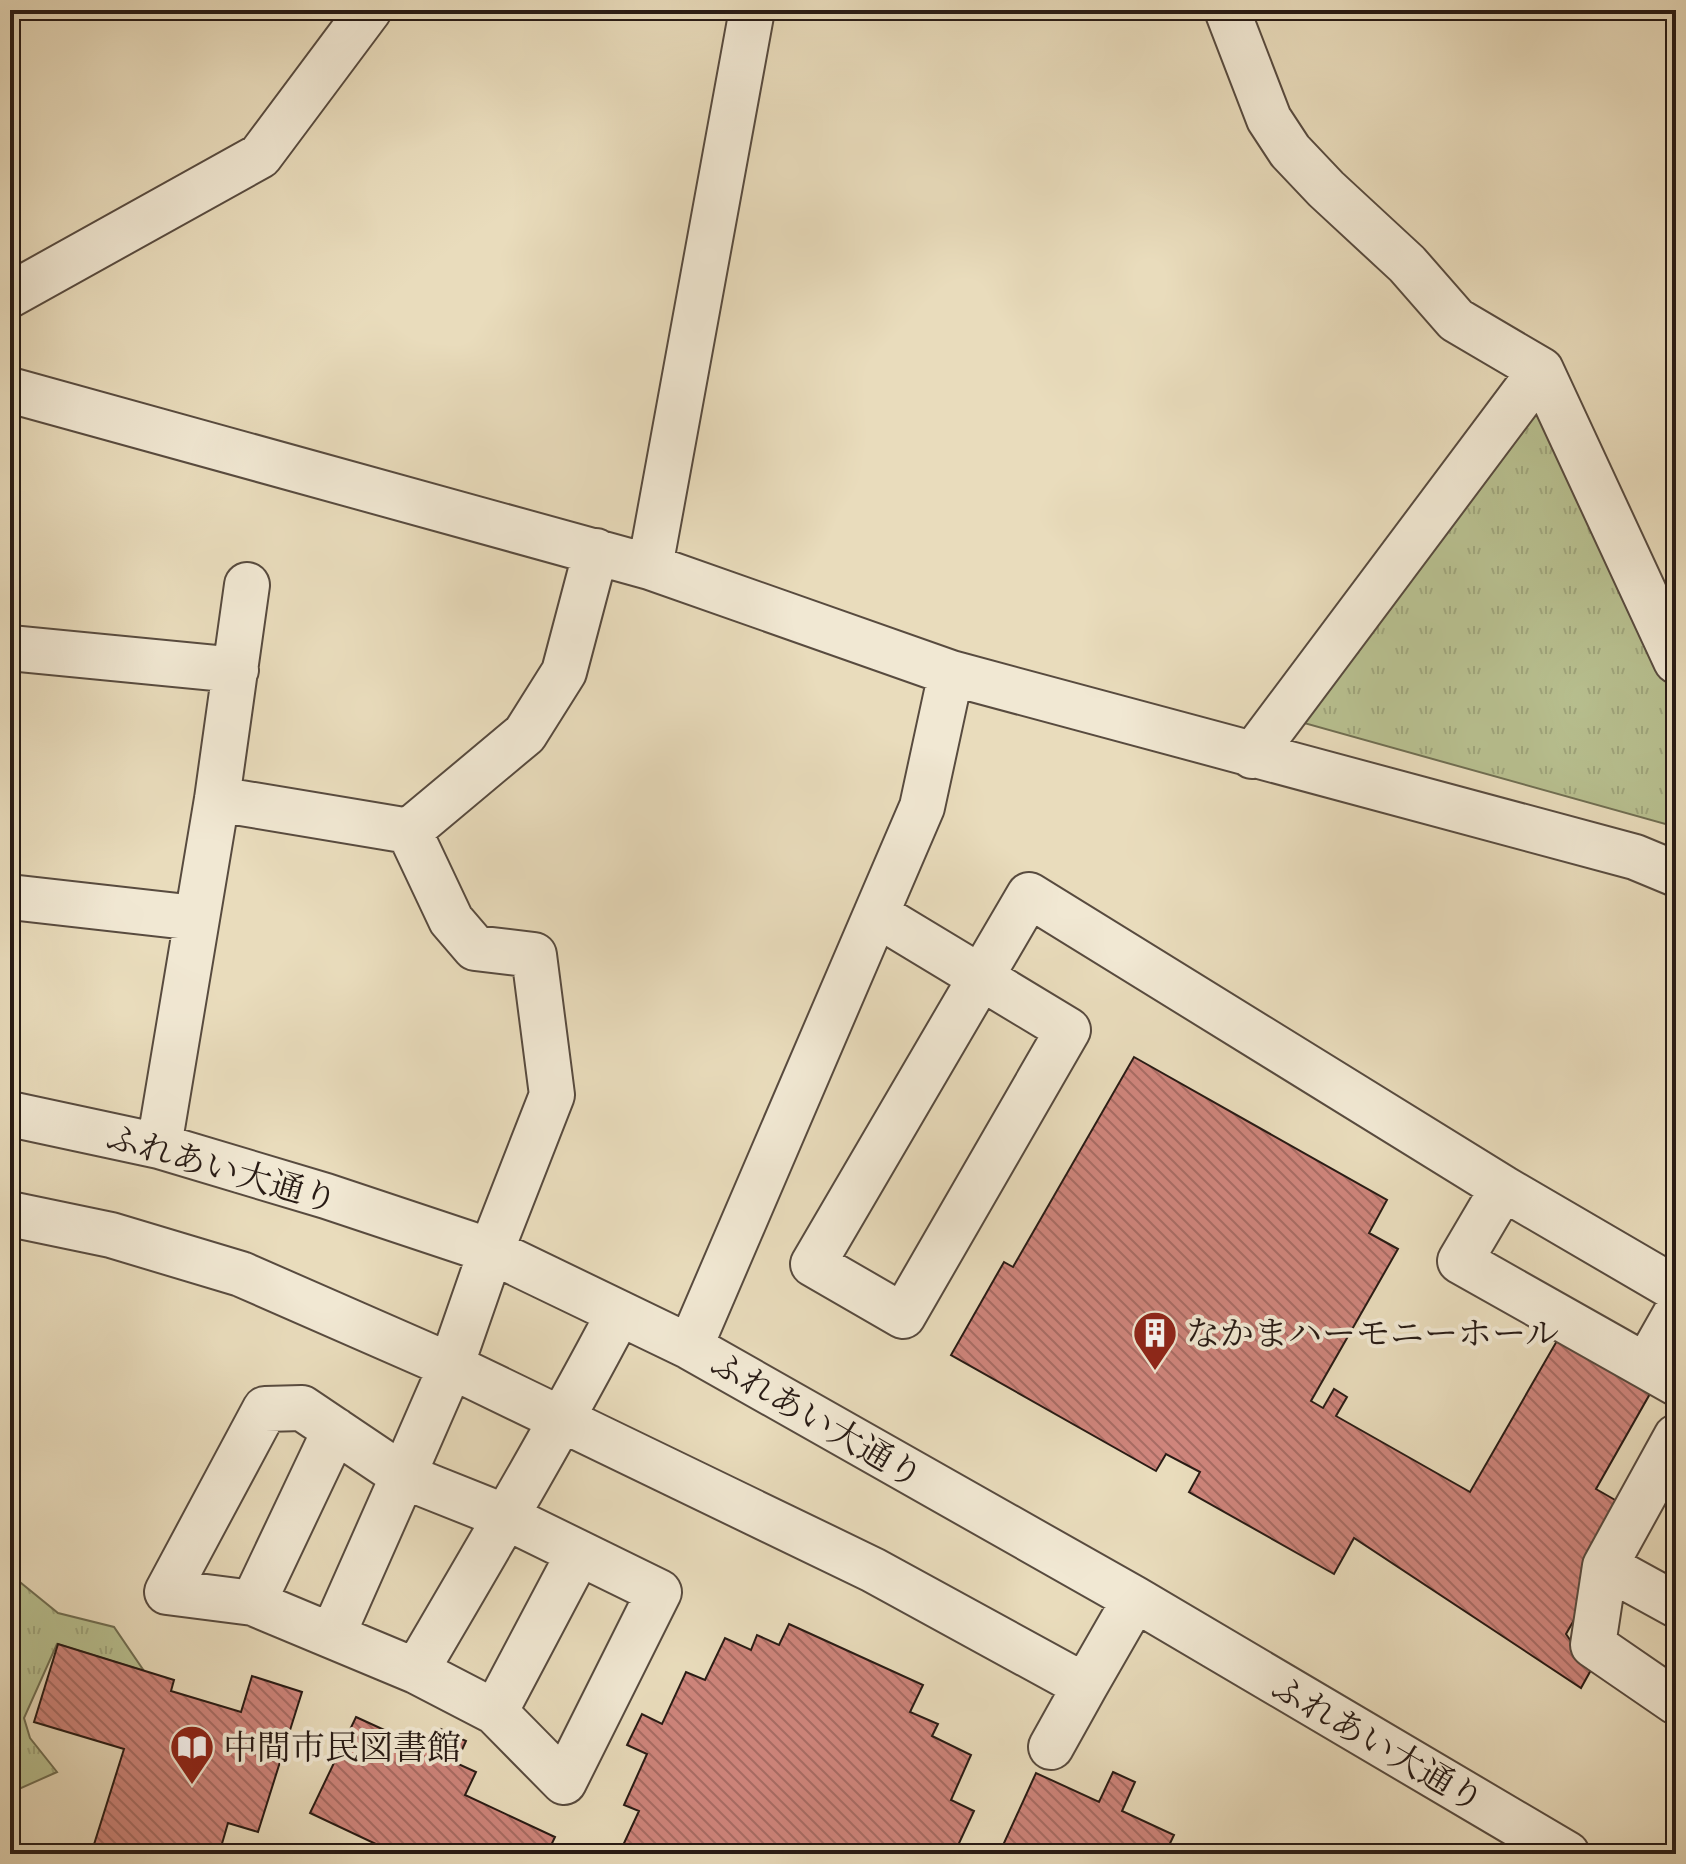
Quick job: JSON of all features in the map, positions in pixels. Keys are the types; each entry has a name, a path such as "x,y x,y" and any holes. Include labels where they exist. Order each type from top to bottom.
{"street":[{"path":"10,295 260,156 369,10"},
{"path":"650,567 752,10"},
{"path":"1227,10 1269,119 1290,151 1407,264 1456,320 1541,370 1676,661"},
{"path":"1252,756 1541,370"},
{"path":"10,390 650,567 951,673 1635,857 1676,874"},
{"path":"217,799 409,831 525,734 564,672 596,551"},
{"path":"159,1146 217,799 247,585"},
{"path":"10,648 236,670"},
{"path":"690,1347 922,807 951,673"},
{"path":"333,1634 451,1366 491,1251 552,1095 534,955 475,948 451,920 409,831"},
{"path":"876,914 980,977 1068,1030 903,1316 813,1264 980,977 1029,895 1503,1188 1676,1289"},
{"path":"10,897 196,918"},
{"name":"ふれあい大通り","path":"10,1114 159,1146 326,1196 491,1251 690,1347 1135,1599 1567,1854"},
{"path":"1503,1188 1460,1261 1661,1374 1676,1313"},
{"path":"10,1214 111,1235 241,1274 451,1366 873,1570 1085,1686"},
{"path":"416,1671 563,1419 619,1313"},
{"path":"302,1408 403,1476 506,1517 659,1592 564,1782 495,1712 416,1671 253,1603 167,1592 265,1409 302,1408"},
{"path":"253,1603 335,1430"},
{"path":"1676,1437 1665,1483 1605,1566 1593,1645 1676,1702"},
{"path":"495,1712 579,1553"},
{"path":"1605,1566 1676,1605"},
{"path":"1051,1747 1135,1599"}],"green space":[{"path":"1539,410 1676,699 1676,827 1304,723"},
{"path":"10,1574 58,1613 114,1627 144,1671 57,1644 24,1718 30,1738 57,1772 10,1793"}],"building":[{"name":"なかまハーモニーホール","path":"1134,1057 1387,1200 1369,1233 1398,1249 1311,1401 1323,1408 1334,1389 1347,1397 1336,1416 1470,1492 1558,1339 1651,1392 1596,1489 1636,1512 1566,1634 1591,1670 1581,1688 1354,1538 1334,1574 1189,1492 1200,1472 1166,1454 1156,1471 951,1355 1004,1262 1013,1267"},
{"path":"789,1624 923,1685 910,1712 938,1724 932,1736 971,1755 951,1800 974,1811 954,1854 619,1854 639,1811 624,1805 647,1754 627,1745 642,1714 662,1724 686,1672 705,1680 725,1638 751,1650 757,1635 779,1645"},
{"name":"中間市民図書館","path":"58,1644 174,1680 171,1691 241,1712 252,1676 302,1692 258,1832 228,1823 219,1854 91,1854 124,1749 34,1722"},
{"path":"356,1717 430,1751 441,1729 466,1741 456,1763 476,1772 465,1795 555,1837 547,1854 397,1854 310,1813"},
{"path":"1113,1772 1135,1782 1122,1811 1174,1835 1165,1854 999,1854 1036,1773 1099,1802"}],"place":[{"name":"なかまハーモニーホール","path":"1155,1372"},
{"name":"中間市民図書館","path":"192,1786"}]}
